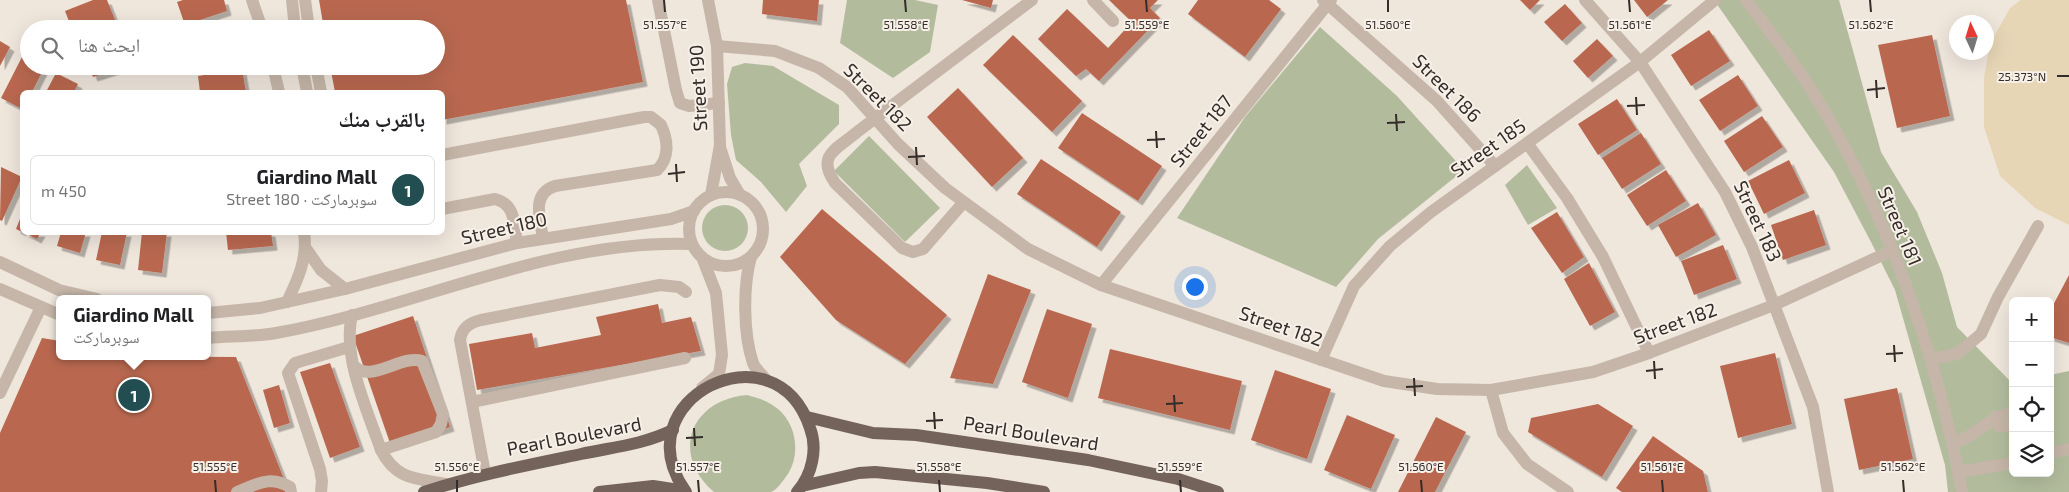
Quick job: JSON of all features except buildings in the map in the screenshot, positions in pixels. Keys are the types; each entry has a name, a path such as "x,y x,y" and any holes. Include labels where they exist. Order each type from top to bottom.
{"main road":[{"path":"686,492 677,477 672,462 670,446 672,430 678,415 688,401 700,390 721,379 744,376 768,381 784,389 797,401 807,417 812,434 814,452 810,470 800,489"},
{"name":"Pearl Boulevard","path":"807,417 873,433 916,435 1088,460 1178,479 1218,492"},
{"name":"Pearl Boulevard","path":"424,492 484,473 626,447 652,440 672,430"},
{"path":"800,489 859,473 875,472 987,483 1044,492"},
{"path":"599,492 653,486 686,492"}],"street":[{"path":"252,0 259,20"},
{"path":"292,0 295,20"},
{"path":"304,0 307,20"},
{"path":"658,0 680,103 689,106 719,103"},
{"name":"Street 190","path":"708,0 717,46 720,145 711,195"},
{"path":"963,203 923,249 912,252 902,248 835,183 827,171 826,162 831,154 1032,0"},
{"path":"1093,0 1113,21"},
{"name":"Street 183","path":"1585,0 1640,62 1725,192 1752,247 1813,407 1828,492"},
{"name":"Street 185","path":"1321,360 1354,286 1397,240 1431,212 1640,62 1715,0"},
{"name":"Street 181","path":"1746,0 1811,90 1854,166 1891,251 1932,359 1953,443 1962,492"},
{"name":"Street 186","path":"1327,1 1437,101 1495,166"},
{"name":"Street 187","path":"1101,285 1327,1"},
{"name":"Street 182","path":"717,46 775,51 819,68 846,87 920,166 963,203 1028,250 1101,285 1384,381 1436,389 1491,390 1593,372 1649,353 1774,305 1891,251"},
{"path":"275,75 279,90"},
{"path":"304,75 307,90"},
{"path":"318,75 321,90"},
{"path":"445,154 644,117 651,117 661,125 666,153 665,159 657,170 555,186 545,191 538,207 543,238"},
{"path":"1527,143 1567,198 1603,257 1649,353"},
{"name":"Street 190","path":"720,145 730,178 740,194"},
{"path":"700,390 718,374 722,354 716,293 702,257 692,244 689,233 694,211 701,202 711,195 720,192 740,194 751,201 759,211 763,223 763,235 759,247 751,257 746,275 748,341 753,364 768,381"},
{"path":"445,208 496,199 502,200 512,211 517,242"},
{"name":"Street 180","path":"211,313 260,308 345,289 517,242 670,218 694,211"},
{"path":"1932,359 1957,354 1981,334 1998,297 2038,226"},
{"path":"304,235 307,250 321,270 345,289"},
{"path":"211,338 274,333 352,315 533,264 624,248 692,244"},
{"path":"287,302 298,278 307,250"},
{"path":"702,257 715,264 730,266 751,257"},
{"path":"0,262 59,290 80,295"},
{"path":"484,473 460,340 461,334 469,324 481,320 660,285 679,287 686,292"},
{"path":"0,289 56,313"},
{"path":"0,393 40,307"},
{"path":"352,315 348,330 349,347 353,365 381,450 395,470 404,476 446,484"},
{"path":"321,492 320,470 288,373 294,363 349,347"},
{"path":"472,402 685,358"},
{"path":"353,365 357,369 368,372 409,360 422,361 442,414 441,424 436,432 381,450"},
{"path":"1491,390 1503,433 1527,464 1568,492"},
{"path":"1953,443 1966,437 1996,416 2009,413"},
{"path":"1996,416 1999,426 2009,426"},
{"path":"2054,453 2069,449"},
{"path":"1958,472 2009,463"},
{"path":"238,492 268,481 278,480 290,488 290,492"}],"green space":[{"path":"847,0 915,0 938,5 930,52 893,78 840,43"},
{"path":"1714,0 1839,0 1881,152 1917,212 1942,273 1957,327 2009,380 2009,477 2054,477 2054,374 2069,371 2069,492 1948,492 1945,465 1895,290 1834,172"},
{"path":"1320,27 1397,96 1464,170 1378,239 1336,287 1177,218 1245,117"},
{"path":"745,63 773,66 839,105 839,124 799,164 807,186 786,212 761,182 736,160 731,135 727,84 732,67"},
{"path":"869,136 940,208 905,242 834,171"},
{"path":"1527,165 1557,208 1528,225 1505,185"},
{"path":"725,205 738,209 744,215 748,228 744,241 738,247 725,251 712,247 706,241 702,228 706,215 712,209"},
{"path":"747,395 771,404 785,416 790,424 795,442 795,452 790,470 777,488 771,492 714,492 700,477 693,462 690,446 693,431 700,418 712,407 727,399"}],"sand":[{"path":"2021,0 2069,0 2069,225 2035,208 2000,176 1984,127 1984,78 1987,60 1994,60 1994,37 2010,8"}],"place":[{"name":"Giardino Mall","path":"134,395"}]}
